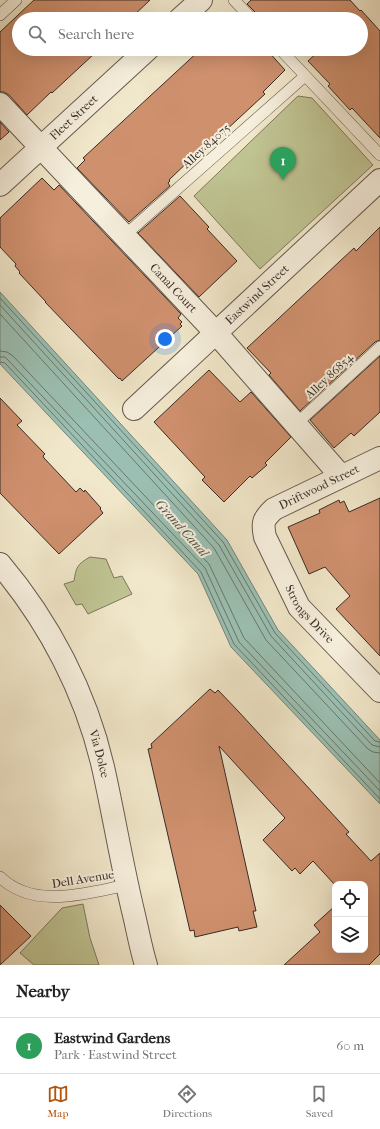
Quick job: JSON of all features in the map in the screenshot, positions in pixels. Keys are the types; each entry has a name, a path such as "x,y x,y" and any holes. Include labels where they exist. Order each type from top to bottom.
{"street":[{"path":"188,12 201,0"},
{"name":"Fleet Street","path":"0,186 140,56"},
{"name":"Canal Court","path":"0,104 216,333 341,476"},
{"name":"Eastwind Street","path":"134,409 380,180"},
{"name":"Driftwood Street","path":"263,522 267,515 274,509 380,458"},
{"name":"Strongs Drive","path":"263,522 265,538 299,607 380,691"},
{"name":"Via Dolce","path":"0,564 18,586 49,633 75,684 102,766 127,885 146,965"}],"lane":[{"path":"0,15 16,0"},
{"path":"234,0 245,12"},
{"path":"286,56 380,155"},
{"name":"Alley 84075","path":"124,236 305,76"},
{"name":"Alley 86854","path":"296,424 380,347"},
{"name":"Dell Avenue","path":"0,877 24,893 50,897 82,894 127,885"}],"green space":[{"path":"298,96 312,98 373,165 260,269 194,196"},
{"path":"90,557 106,559 114,578 122,576 132,594 88,614 82,604 76,605 64,584 74,581 78,567 82,562"},
{"path":"83,904 90,938 99,965 34,965 20,953 62,908"}],"water":[{"name":"Grand Canal","path":"0,292 227,540 278,630 380,740 380,804 231,647 198,574 0,364"}],"building":[{"path":"34,0 150,0 137,12 21,12"},
{"path":"251,0 350,0 363,12 255,12 247,4"},
{"path":"368,18 380,31 380,138 352,108 350,110 328,86 330,84 308,61 313,56 368,56"},
{"path":"12,21 12,56 92,56 27,115 9,95 4,92 0,92 0,32"},
{"path":"193,56 272,56 285,70 263,92 265,94 197,157 195,155 169,180 170,181 168,183 170,186 129,222 77,168 85,160 83,158"},
{"path":"0,122 9,132 0,140"},
{"path":"42,178 54,190 59,185 181,314 178,318 182,322 180,324 182,326 122,381 45,302 19,273 20,272 15,266 16,264 0,247 0,218"},
{"path":"180,196 209,227 207,229 237,261 199,297 138,233"},
{"path":"380,227 380,340 375,342 300,411 269,375 271,373 247,348 354,248 356,251"},
{"path":"380,356 380,412 354,436 351,433 334,448 310,420"},
{"path":"209,370 240,402 251,392 291,437 265,463 267,465 252,478 250,476 224,502 202,480 205,477 154,422"},
{"path":"0,398 22,421 17,425 45,454 43,456 44,458 76,492 80,488 84,492 85,490 101,508 100,509 103,513 59,554 0,493"},
{"path":"380,498 380,656 336,609 350,596 325,567 309,574 288,527 320,513 319,510 339,500 340,503 344,501 349,512"},
{"path":"210,689 215,693 218,690 349,832 346,834 371,861 380,853 380,954 369,965 284,965 320,932 314,925 332,909 332,953 368,953 368,881 332,882 313,861 300,874 295,868 292,871 263,840 285,818 219,746 256,911 253,911 257,927 239,931 238,927 195,937 194,930 190,931 148,749 152,748 151,744"},
{"path":"0,905 31,936 0,965"}],"place":[{"name":"Eastwind Gardens","path":"283,180"}]}
